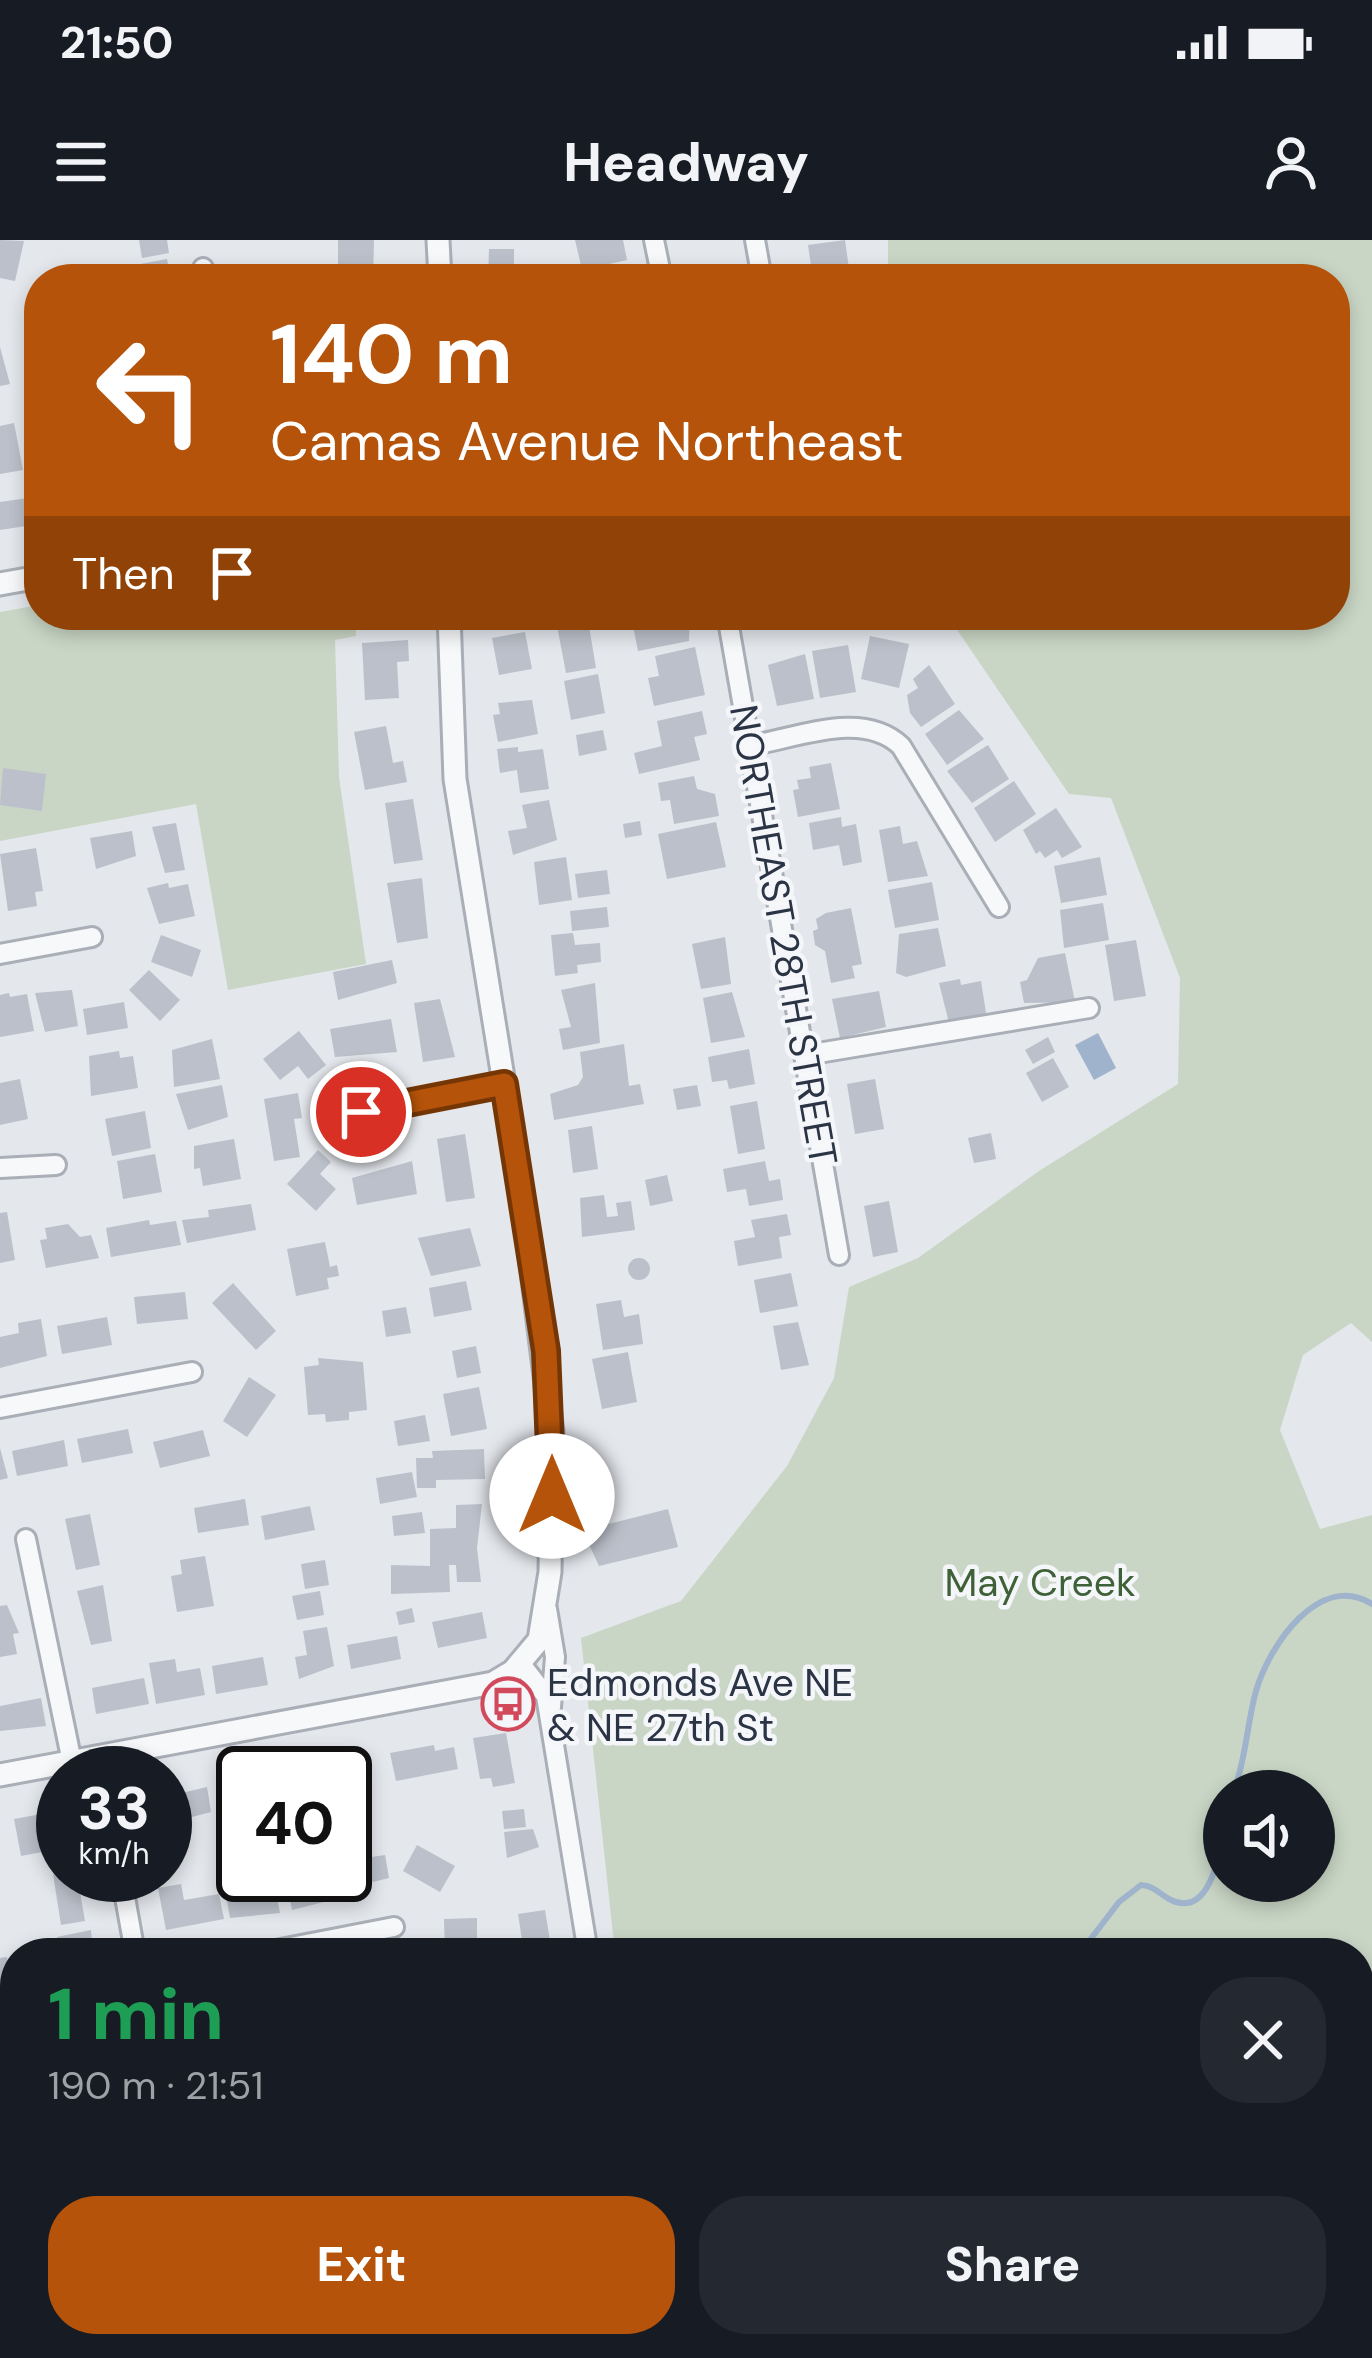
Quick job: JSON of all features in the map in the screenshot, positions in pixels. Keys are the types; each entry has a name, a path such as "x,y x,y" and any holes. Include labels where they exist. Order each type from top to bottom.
{"street":[{"path":"192,1746 493,1683 520,1664 539,1640 552,1496 550,1394 454,779 449,630"},
{"name":"NORTHEAST 28TH STREET","path":"730,630 839,1255"},
{"path":"753,745 862,726 888,734 999,907"},
{"path":"0,954 92,937"},
{"path":"806,1055 1089,1008"},
{"path":"361,1112 504,1084"},
{"path":"0,1168 56,1166"},
{"path":"0,1408 192,1372"},
{"path":"26,1540 69,1746"},
{"path":"546,1602 555,1657 550,1718"},
{"path":"520,1664 546,1696 586,1938"},
{"path":"0,1775 36,1768"},
{"path":"126,1902 132,1938"},
{"path":"337,1938 394,1927"}],"green space":[{"name":"May Creek","path":"888,240 1372,240 1372,1342 1351,1323 1303,1355 1280,1430 1320,1529 1372,1515 1372,1938 613,1938 581,1638 681,1601 787,1466 834,1378 849,1287 918,1258 1039,1171 1178,1084 1180,978 1111,798 1069,794 957,630 1350,630 1350,264 888,264"},
{"path":"24,608 24,630 356,630 356,636 335,640 339,777 366,964 228,990 196,804 0,841 0,612"}],"water":[{"path":"1098,1033 1116,1068 1094,1080 1075,1045"}],"building":[{"path":"0,240 24,241 15,281 0,278"},
{"path":"139,240 167,240 169,253 142,258"},
{"path":"338,240 374,240 373,264 338,264"},
{"path":"575,240 623,240 627,260 581,264"},
{"path":"845,240 848,264 811,264 808,245"},
{"path":"489,249 514,249 514,264 488,264"},
{"path":"0,347 10,384 0,386"},
{"path":"14,423 23,470 0,474 0,426"},
{"path":"24,499 24,526 0,530 0,502"},
{"path":"558,630 590,630 596,668 566,673"},
{"path":"634,630 689,630 689,641 638,651"},
{"path":"525,632 532,669 499,675 492,638"},
{"path":"870,636 909,644 899,688 861,679"},
{"path":"408,640 409,661 397,662 399,698 365,700 362,643"},
{"path":"848,645 856,692 820,698 812,651"},
{"path":"695,647 705,695 654,706 648,678 659,676 655,656"},
{"path":"805,654 814,699 777,706 768,665"},
{"path":"929,665 955,704 921,727 910,713 907,695 918,688 913,679"},
{"path":"598,674 605,713 571,720 564,681"},
{"path":"532,700 538,734 498,742 493,715 500,714 498,703"},
{"path":"959,710 984,739 947,765 925,734"},
{"path":"702,711 707,734 694,737 700,760 639,774 634,753 662,746 657,721"},
{"path":"386,726 393,763 403,761 407,782 365,790 354,732"},
{"path":"603,730 607,750 579,756 576,735"},
{"path":"988,745 1009,779 972,803 947,771"},
{"path":"518,747 518,752 543,749 549,789 520,793 517,770 500,773 497,749"},
{"path":"831,763 840,809 798,817 793,790 799,789 797,780 811,778 809,767"},
{"path":"3,768 46,774 42,811 0,805"},
{"path":"694,776 697,789 715,794 719,816 674,824 670,800 661,801 658,783"},
{"path":"1014,781 1036,814 995,842 974,808"},
{"path":"413,799 423,860 394,864 385,803"},
{"path":"549,800 557,840 513,855 508,831 527,828 522,805"},
{"path":"1056,808 1082,847 1062,858 1057,850 1045,858 1040,851 1036,854 1023,830"},
{"path":"841,817 842,827 856,824 862,862 843,866 839,845 813,850 809,823"},
{"path":"640,821 642,835 625,838 623,824"},
{"path":"716,822 726,867 667,879 658,834"},
{"path":"176,823 185,870 165,873 152,827"},
{"path":"900,826 903,844 917,841 928,876 888,882 879,830"},
{"path":"132,831 136,856 96,869 90,838"},
{"path":"36,848 43,891 35,892 37,906 8,911 0,854"},
{"path":"566,857 572,900 539,905 534,862"},
{"path":"1100,857 1107,895 1061,903 1054,866"},
{"path":"607,870 610,894 578,898 575,874"},
{"path":"422,878 428,938 397,943 387,883"},
{"path":"932,882 939,920 895,928 888,890"},
{"path":"168,883 169,888 188,884 195,916 159,924 147,888"},
{"path":"1103,903 1109,940 1064,948 1060,910"},
{"path":"607,907 609,927 572,931 570,911"},
{"path":"851,908 862,964 852,966 855,978 831,983 825,951 815,945 816,919"},
{"path":"938,928 946,966 906,977 896,973 899,934"},
{"path":"573,933 575,945 600,943 601,962 577,965 578,973 555,976 551,935"},
{"path":"161,935 201,950 192,977 151,962"},
{"path":"725,937 731,984 701,989 692,944"},
{"path":"1136,940 1146,996 1114,1001 1105,945"},
{"path":"1065,953 1075,1002 1024,1003 1020,982 1027,980 1038,958"},
{"path":"392,960 397,983 338,1000 333,972"},
{"path":"149,970 180,1000 160,1021 129,990"},
{"path":"960,979 961,985 981,981 986,1013 949,1023 939,983"},
{"path":"595,983 600,1043 563,1050 559,1029 571,1027 561,990"},
{"path":"72,990 78,1026 45,1032 35,993"},
{"path":"879,991 886,1027 840,1038 832,999"},
{"path":"732,992 745,1037 711,1043 703,998"},
{"path":"9,993 10,997 27,994 34,1031 0,1037 0,995"},
{"path":"440,999 455,1057 423,1062 414,1003"},
{"path":"124,1002 128,1028 87,1035 83,1009"},
{"path":"391,1019 397,1052 335,1057 330,1029"},
{"path":"299,1031 326,1065 308,1079 298,1066 280,1080 263,1059"},
{"path":"1048,1037 1055,1052 1033,1064 1025,1050"},
{"path":"212,1039 220,1079 174,1087 172,1050"},
{"path":"624,1044 629,1086 640,1084 644,1104 554,1120 550,1094 578,1085 583,1077 580,1052"},
{"path":"749,1049 755,1084 729,1089 727,1080 712,1082 708,1057"},
{"path":"119,1051 120,1058 133,1056 138,1088 91,1096 89,1056"},
{"path":"1053,1058 1069,1087 1042,1102 1026,1073"},
{"path":"20,1079 28,1119 0,1125 0,1083"},
{"path":"875,1079 884,1129 855,1134 847,1084"},
{"path":"222,1085 228,1117 188,1130 176,1094"},
{"path":"697,1085 701,1106 677,1110 673,1089"},
{"path":"298,1093 302,1118 294,1119 300,1157 274,1161 264,1099"},
{"path":"757,1101 765,1149 738,1154 730,1106"},
{"path":"145,1111 151,1148 112,1156 105,1119"},
{"path":"592,1126 598,1169 573,1173 568,1130"},
{"path":"991,1133 996,1159 974,1163 968,1138"},
{"path":"465,1134 475,1198 446,1202 437,1139"},
{"path":"234,1139 241,1179 203,1186 200,1168 194,1169 194,1146"},
{"path":"318,1150 331,1162 320,1174 336,1189 316,1211 287,1184"},
{"path":"155,1154 162,1192 123,1199 117,1161"},
{"path":"412,1161 417,1194 357,1205 352,1178"},
{"path":"765,1161 769,1181 780,1179 783,1200 749,1206 746,1189 727,1192 723,1169"},
{"path":"667,1175 673,1201 650,1206 645,1180"},
{"path":"604,1195 607,1217 618,1216 616,1203 631,1201 635,1230 582,1237 580,1198"},
{"path":"889,1201 898,1252 873,1257 864,1206"},
{"path":"251,1204 256,1230 187,1243 182,1220 209,1217 208,1210"},
{"path":"7,1212 15,1260 0,1263 0,1213"},
{"path":"787,1214 791,1235 779,1237 782,1258 738,1266 734,1241 755,1237 751,1220"},
{"path":"149,1220 150,1225 176,1221 181,1245 111,1257 106,1228"},
{"path":"68,1224 80,1237 91,1235 99,1258 46,1268 40,1240 47,1239 45,1228"},
{"path":"470,1228 481,1266 431,1276 418,1238"},
{"path":"325,1242 330,1267 337,1265 339,1276 327,1278 329,1289 296,1296 287,1249"},
{"path":"639,1258 650,1269 639,1280 628,1269"},
{"path":"791,1273 798,1306 760,1313 754,1280"},
{"path":"466,1281 472,1310 434,1317 429,1288"},
{"path":"233,1283 276,1331 256,1350 212,1303"},
{"path":"185,1292 188,1319 137,1324 134,1297"},
{"path":"621,1300 624,1317 639,1314 643,1344 603,1350 596,1304"},
{"path":"406,1307 411,1333 386,1337 382,1311"},
{"path":"107,1317 112,1345 62,1354 57,1326"},
{"path":"41,1319 47,1356 0,1368 0,1337 19,1333 18,1323"},
{"path":"798,1322 809,1365 781,1370 773,1326"},
{"path":"476,1346 481,1373 457,1378 452,1351"},
{"path":"628,1352 637,1402 602,1409 592,1359"},
{"path":"318,1358 363,1362 367,1410 349,1412 349,1420 326,1422 325,1414 308,1415 304,1367 319,1365"},
{"path":"249,1377 276,1395 247,1437 223,1421"},
{"path":"479,1387 487,1429 451,1436 443,1394"},
{"path":"425,1415 430,1441 398,1446 394,1421"},
{"path":"128,1429 133,1453 82,1463 77,1439"},
{"path":"203,1430 210,1456 160,1468 153,1442"},
{"path":"64,1440 68,1466 17,1476 12,1451"},
{"path":"0,1448 8,1478 0,1480"},
{"path":"484,1449 485,1479 436,1480 436,1488 417,1488 416,1458 433,1458 432,1451"},
{"path":"412,1472 417,1497 380,1504 376,1478"},
{"path":"245,1499 249,1525 198,1533 194,1508"},
{"path":"482,1504 477,1548 481,1582 457,1582 456,1565 449,1565 450,1592 391,1594 391,1565 430,1566 430,1529 456,1528 456,1505"},
{"path":"310,1506 315,1530 265,1540 261,1516"},
{"path":"668,1509 678,1547 599,1566 587,1540 589,1529"},
{"path":"422,1512 425,1533 394,1536 392,1516"},
{"path":"90,1514 100,1565 76,1570 65,1519"},
{"path":"205,1556 214,1606 177,1612 171,1576 182,1574 180,1560"},
{"path":"325,1560 329,1585 305,1589 301,1564"},
{"path":"103,1585 112,1641 91,1645 77,1591"},
{"path":"320,1591 324,1615 297,1620 292,1596"},
{"path":"7,1605 19,1633 13,1634 17,1654 0,1657 0,1606"},
{"path":"412,1608 415,1622 399,1625 396,1612"},
{"path":"482,1612 487,1638 438,1648 432,1622"},
{"path":"327,1627 334,1666 299,1679 295,1657 307,1655 303,1631"},
{"path":"397,1636 401,1659 351,1669 347,1645"},
{"path":"263,1657 268,1685 216,1694 212,1666"},
{"path":"175,1659 177,1672 200,1668 205,1695 156,1704 149,1663"},
{"path":"144,1678 149,1704 96,1714 92,1688"},
{"path":"41,1698 46,1726 0,1731 0,1706"},
{"path":"506,1733 515,1783 493,1787 491,1778 480,1779 473,1738"},
{"path":"434,1745 435,1751 454,1747 458,1769 396,1781 390,1753"},
{"path":"207,1787 211,1812 192,1817 192,1791"},
{"path":"524,1809 526,1827 504,1829 502,1811"},
{"path":"36,1815 36,1853 21,1856 14,1819"},
{"path":"533,1829 539,1847 507,1858 504,1832"},
{"path":"417,1845 455,1866 440,1892 403,1871"},
{"path":"385,1855 389,1878 372,1882 372,1857"},
{"path":"216,1895 216,1902 221,1902 224,1919 166,1930 161,1902 192,1902"},
{"path":"57,1902 82,1902 85,1921 61,1925"},
{"path":"227,1902 278,1902 280,1913 230,1918"},
{"path":"291,1902 324,1902 292,1910"},
{"path":"545,1910 550,1938 522,1938 518,1914"},
{"path":"477,1918 477,1938 445,1938 444,1919"},
{"path":"91,1930 92,1938 57,1937"}],"waterway":[{"name":"May Creek","path":"1240,1770 1256,1691 1284,1635 1315,1605 1333,1597 1352,1596 1372,1604"},
{"name":"May Creek","path":"1091,1938 1119,1902 1141,1885 1176,1902 1188,1903 1203,1892"}],"place":[{"name":"Edmonds Ave NE & NE 27th St","path":"508,1704"}],"route":[{"path":"361,1112 504,1084 546,1351 552,1496"}]}
